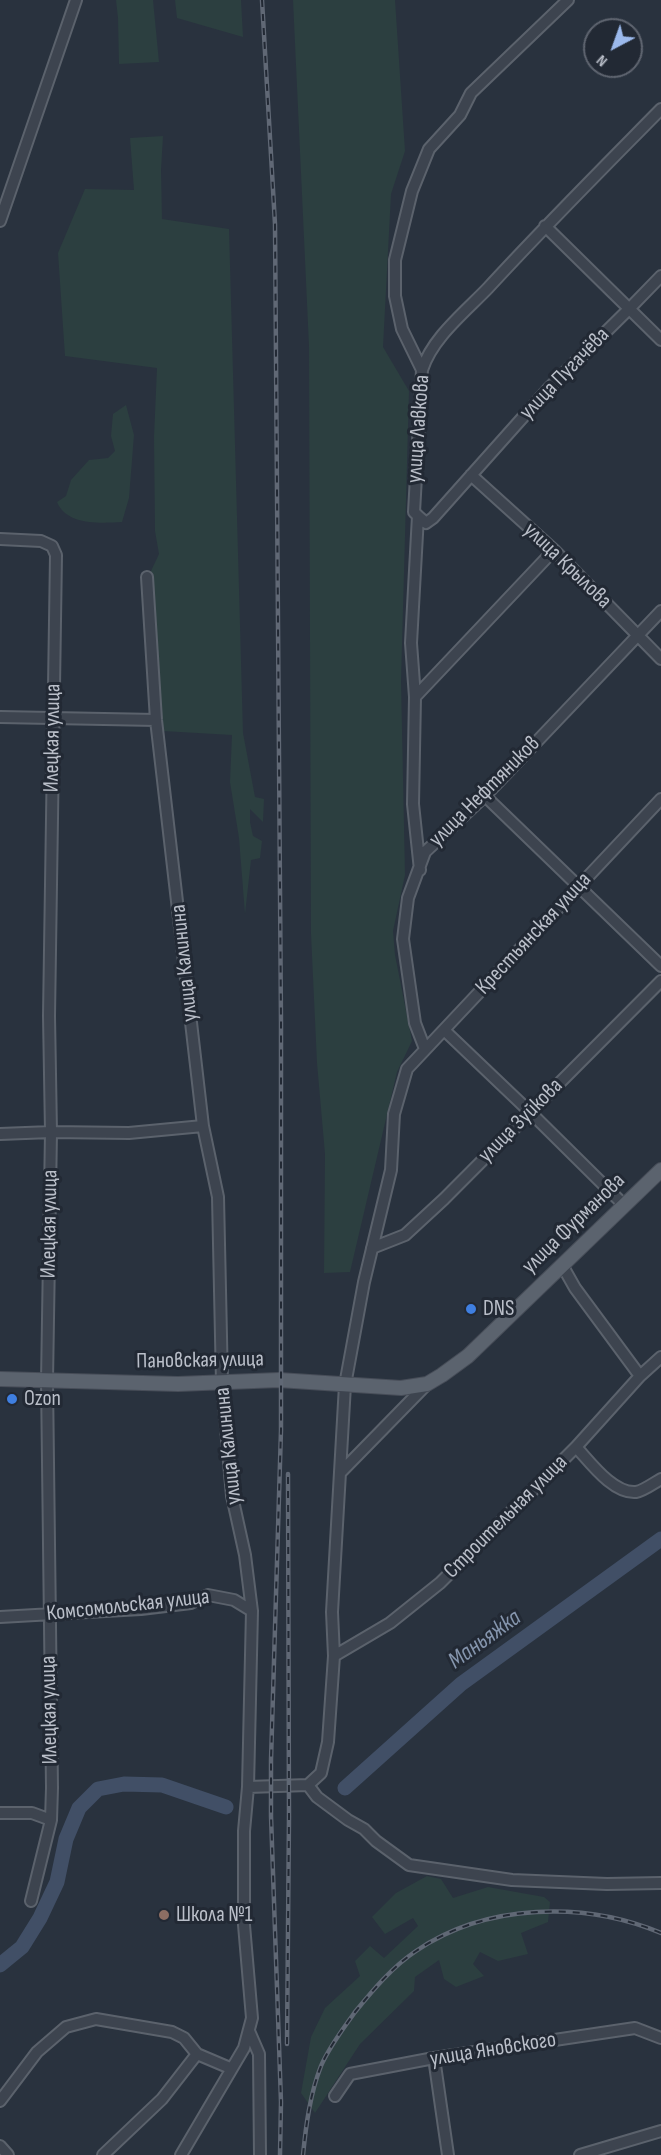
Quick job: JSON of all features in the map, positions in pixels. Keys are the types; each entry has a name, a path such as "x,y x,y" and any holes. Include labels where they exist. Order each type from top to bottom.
{"main road":[{"name":"улица Фурманова","path":"401,1388 426,1384 468,1356 661,1170"},
{"name":"Пановская улица","path":"0,1379 117,1384 279,1380 401,1388"}],"street":[{"path":"0,221 76,0"},
{"path":"422,370 402,329 395,296 395,260 412,192 429,149 460,115 471,93 568,0"},
{"name":"улица Лавкова","path":"420,870 413,804 415,697 411,643 418,516 414,512 422,370 426,357 545,226 661,109"},
{"path":"545,226 661,340"},
{"name":"улица Пугачёва","path":"418,516 426,523 433,518 549,388 661,276"},
{"name":"улица Крылова","path":"471,474 554,550 661,659"},
{"name":"Илецкая улица","path":"0,539 41,542 52,546 57,555 52,718 49,1016 51,1132 47,1381 52,1788 51,1820 31,1901"},
{"path":"415,697 554,550"},
{"name":"улица Калинина","path":"147,577 156,720 203,1126 218,1197 222,1383 232,1496 245,1555 252,1611 248,1787 244,1831 244,1925 252,2018 244,2048 230,2068 181,2155"},
{"name":"улица Нефтяников","path":"425,1049 415,1023 403,939 408,898 426,852 484,796 661,611"},
{"path":"0,717 156,720"},
{"path":"484,796 661,966"},
{"name":"Крестьянская улица","path":"372,1248 391,1170 394,1114 407,1069 661,799"},
{"name":"улица Зуйкова","path":"372,1248 405,1235 661,981"},
{"path":"444,1030 624,1205"},
{"path":"0,1134 129,1133 203,1126"},
{"path":"248,1787 308,1785 321,1773 328,1742 334,1656 332,1612 345,1385 372,1248"},
{"path":"562,1265 575,1288 640,1376"},
{"name":"Строительная улица","path":"334,1656 390,1623 422,1598 576,1447 640,1376 661,1357"},
{"path":"340,1473 426,1384"},
{"path":"576,1447 598,1471 620,1489 637,1492 661,1479"},
{"name":"Комсомольская улица","path":"0,1617 141,1609 191,1603 208,1594 234,1600 252,1611"},
{"path":"308,1785 317,1797 364,1829 376,1841 409,1864 512,1880 608,1884 661,1883"},
{"path":"0,1813 32,1813 51,1820"},
{"path":"0,2101 38,2052 66,2027 96,2019 172,2032 184,2038 197,2054 230,2068"},
{"name":"улица Яновского","path":"335,2096 350,2074 434,2058 635,2028 661,2038"},
{"path":"249,2031 259,2054 260,2155"},
{"path":"104,2155 162,2099 197,2054"},
{"path":"434,2058 448,2155"},
{"path":"580,2155 661,2131"},
{"path":"0,2146 8,2155"}],"shaded area":[{"path":"116,0 153,0 159,62 119,64"},
{"path":"175,0 241,0 243,37 177,18"},
{"path":"293,0 395,0 405,151 391,194 383,347 409,391 401,681 405,875 393,931 395,955 412,1041 397,1072 350,1272 324,1273 325,1154 317,1063 311,934 309,346"},
{"path":"163,136 162,219 229,229 243,733 255,797 264,799 263,822 250,809 253,836 262,841 260,858 251,860 245,914 239,838 230,782 232,735 163,731 151,571 159,554 155,531 154,437 157,368 65,356 58,253 85,189 134,190 130,138"},
{"path":"126,405 134,435 129,498 122,522 104,523 76,519 62,510 57,502 66,496 71,480 89,460 108,458 115,451 111,436 113,414"},
{"path":"427,1876 441,1879 453,1898 488,1887 544,1897 550,1902 548,1922 521,1933 528,1954 498,1961 480,1952 473,1964 484,1976 456,1987 444,1979 439,1960 415,1977 414,1991 360,2044 315,2113 301,2093 311,2037 325,2008 360,1976 355,1961 370,1946 384,1958 418,1926 413,1918 385,1934 372,1917 396,1893"}],"waterway":[{"name":"Маньяжка","path":"345,1788 461,1684 661,1539"},
{"name":"Маньяжка","path":"0,1965 22,1947 40,1918 57,1882 66,1839 79,1808 98,1789 124,1784 162,1785 226,1807"}],"railway":[{"path":"262,0 275,224 281,1022 281,1430 271,1816 281,2102 280,2155"},
{"path":"287,2044 288,1474"},
{"path":"303,2155 311,2099 317,2077 328,2052 355,2012 376,1987 416,1951 444,1935 473,1923 536,1912 569,1912 600,1916 632,1923 661,1933"}],"place":[{"name":"DNS","path":"471,1309"},
{"name":"Ozon","path":"12,1399"},
{"name":"Школа №1","path":"164,1915"}]}
